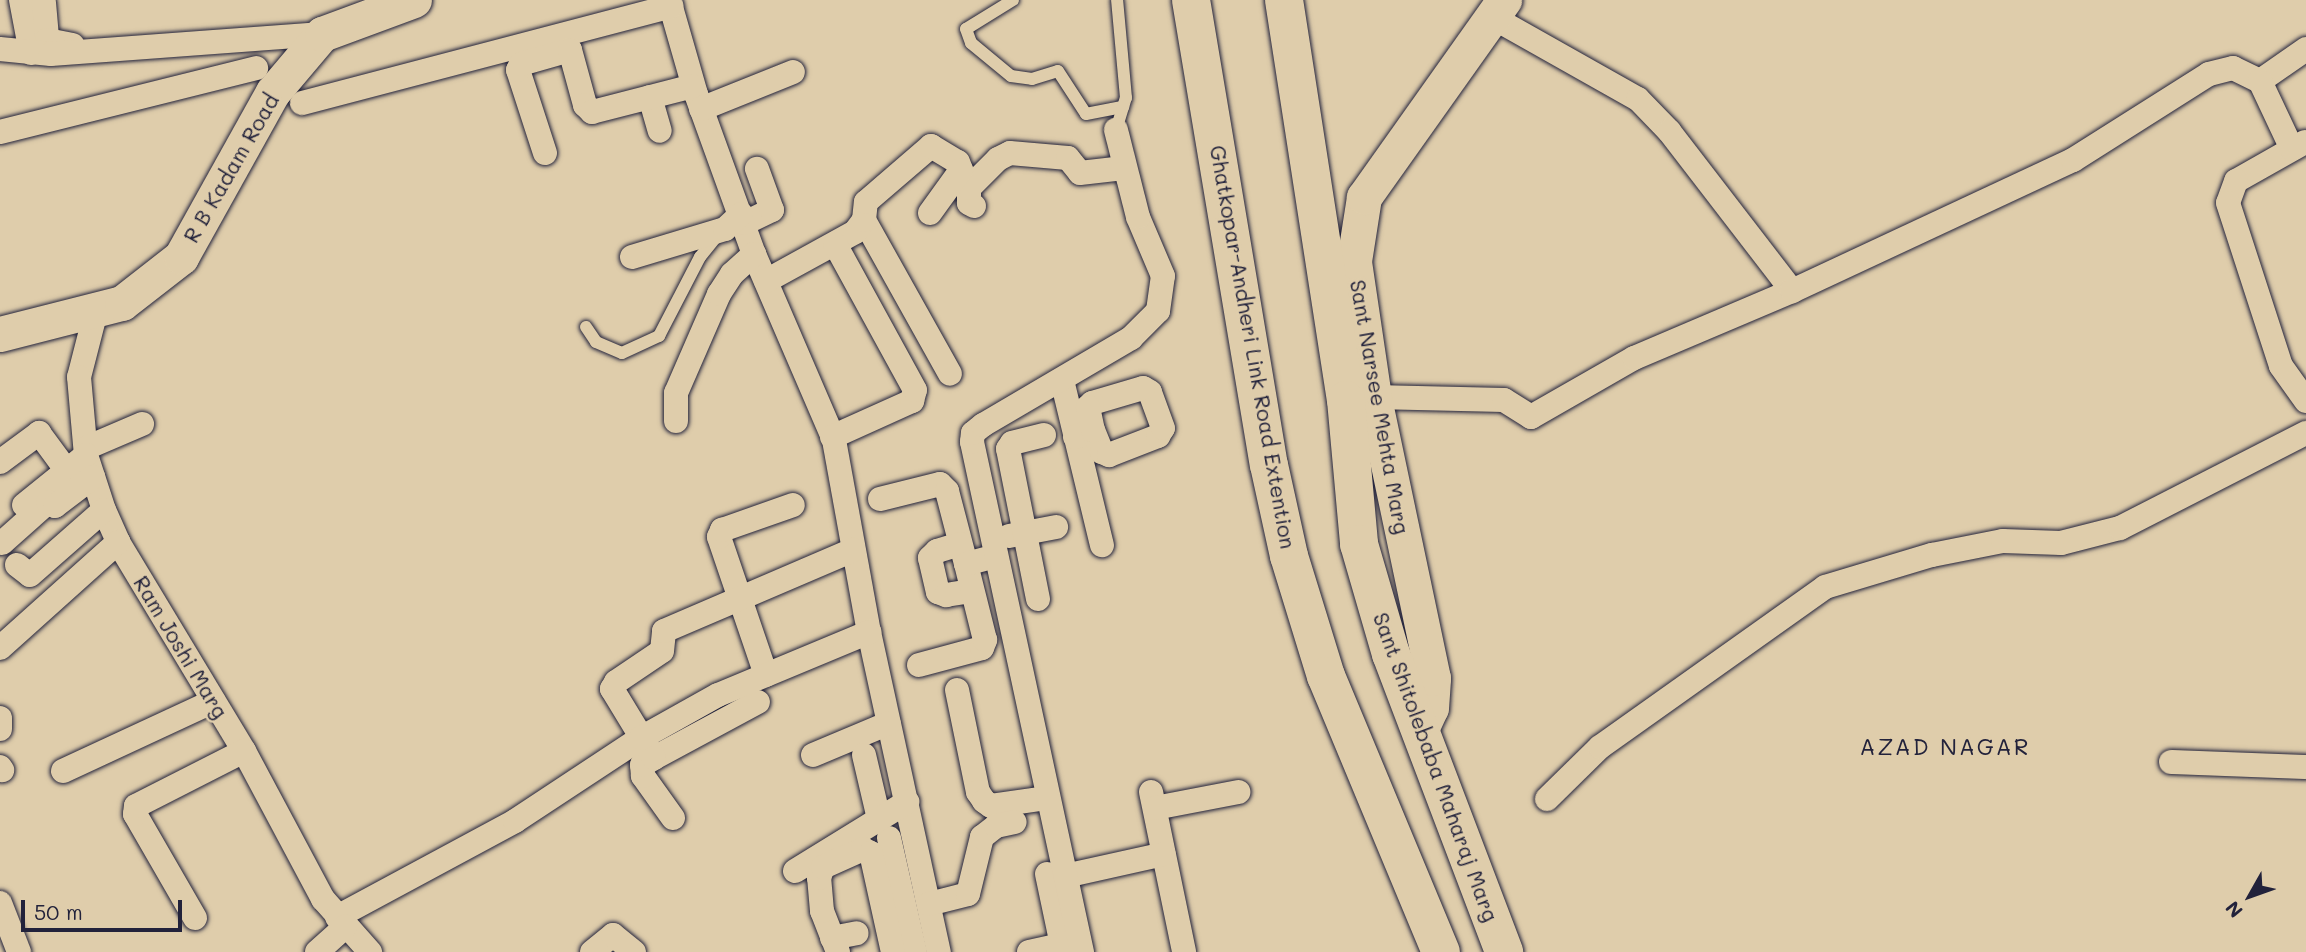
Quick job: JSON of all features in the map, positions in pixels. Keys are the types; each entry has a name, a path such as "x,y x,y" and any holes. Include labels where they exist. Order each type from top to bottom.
{"main road":[{"name":"Ghatkopar-Andheri Link Road Extention","path":"1194,0 1269,465 1289,556 1326,676 1441,952"},
{"name":"Sant Shitolebaba Maharaj Marg","path":"1284,0 1337,333 1359,544 1391,654 1504,952"}],"street":[{"name":"R B Kadam Road","path":"0,334 96,312 122,303 181,257 277,88 322,34 414,0"},
{"path":"32,2 47,40 72,48 115,36"},
{"path":"31,53 32,2"},
{"path":"0,132 277,88 670,3 697,98 728,181 737,222 766,281 832,437 869,632 939,952"},
{"path":"1499,9 1638,99 1669,131 1792,291"},
{"name":"Sant Narsee Mehta Marg","path":"1421,729 1431,708 1433,678 1374,397 1354,261 1364,197 1499,9"},
{"path":"545,153 518,70 522,64 636,32"},
{"path":"0,48 31,53 72,48 251,42 322,34"},
{"path":"251,42 277,88"},
{"path":"2260,81 2306,49"},
{"path":"570,50 585,105 592,111 650,97 697,98 793,72"},
{"path":"1374,397 1504,400 1531,417 1634,358 1792,291 2073,160 2209,74 2233,68 2260,81 2299,145 2236,181 2228,204 2281,366 2306,401"},
{"path":"650,97 660,131"},
{"path":"1074,946 1032,813 993,548 973,433 1146,326 1164,296 1163,276 1124,168 1119,118"},
{"path":"766,281 855,232 864,220 866,202 931,146 958,162 961,170 930,213"},
{"path":"974,205 968,203 970,188 998,159 1010,153 1068,158 1080,173 1124,168"},
{"path":"632,257 772,210 766,166 728,181"},
{"path":"864,220 950,374"},
{"path":"832,437 912,401 915,390 835,243"},
{"path":"676,421 676,393 719,294 732,274 754,254"},
{"name":"Ram Joshi Marg","path":"96,312 79,377 89,460 104,510 118,542 244,751 323,899 370,952"},
{"path":"1062,380 1084,433 1102,545"},
{"path":"1,534 67,471 89,460 142,424"},
{"path":"0,462 39,433 67,471"},
{"path":"1547,799 1600,747 1825,587 1932,555 2003,541 2061,543 2120,528 2306,433"},
{"path":"1038,599 1008,449 1012,443 1044,435"},
{"path":"55,506 89,460"},
{"path":"880,499 940,484 947,491 985,640 982,648 919,665"},
{"path":"1,534 48,502 55,506 74,533 74,541 30,575 17,565"},
{"path":"766,675 742,598 719,537 722,530 793,505"},
{"path":"74,533 104,510"},
{"path":"972,591 946,595 938,592 930,558 937,551 963,554 993,548 1023,533 1056,527"},
{"path":"0,648 118,542"},
{"path":"648,748 612,689 616,681 662,651 664,631 852,550"},
{"path":"673,818 643,776 642,765 648,748 682,715 718,695 869,632"},
{"path":"957,690 978,792 991,806 1032,813"},
{"path":"718,695 731,717"},
{"path":"63,771 214,701"},
{"path":"322,950 341,922 515,821 648,748 694,737 758,702"},
{"path":"682,715 694,737"},
{"path":"0,718 0,729"},
{"path":"813,755 889,723"},
{"path":"195,918 135,814 136,806 244,751"},
{"path":"864,755 915,952"},
{"path":"2171,762 2306,767"},
{"path":"1184,952 1153,800 1238,792"},
{"path":"795,871 884,828 906,802"},
{"path":"1032,813 1065,876 1074,946"},
{"path":"929,904 968,894 982,837 996,826 1032,813"},
{"path":"857,933 835,945 822,911 823,867 863,849 871,853 892,952"},
{"path":"1065,876 1164,854"},
{"path":"0,903 19,952"},
{"path":"592,952 613,935 634,952"},
{"path":"1029,952 1074,946"}],"lane":[{"path":"1013,0 966,29 971,43 1011,76 1032,79 1058,71 1086,114 1119,118 1126,98 1117,0"},
{"path":"586,327 596,342 622,353 659,336 700,257 737,222"}],"district":[{"name":"AZAD NAGAR","path":"1945,746"}]}
